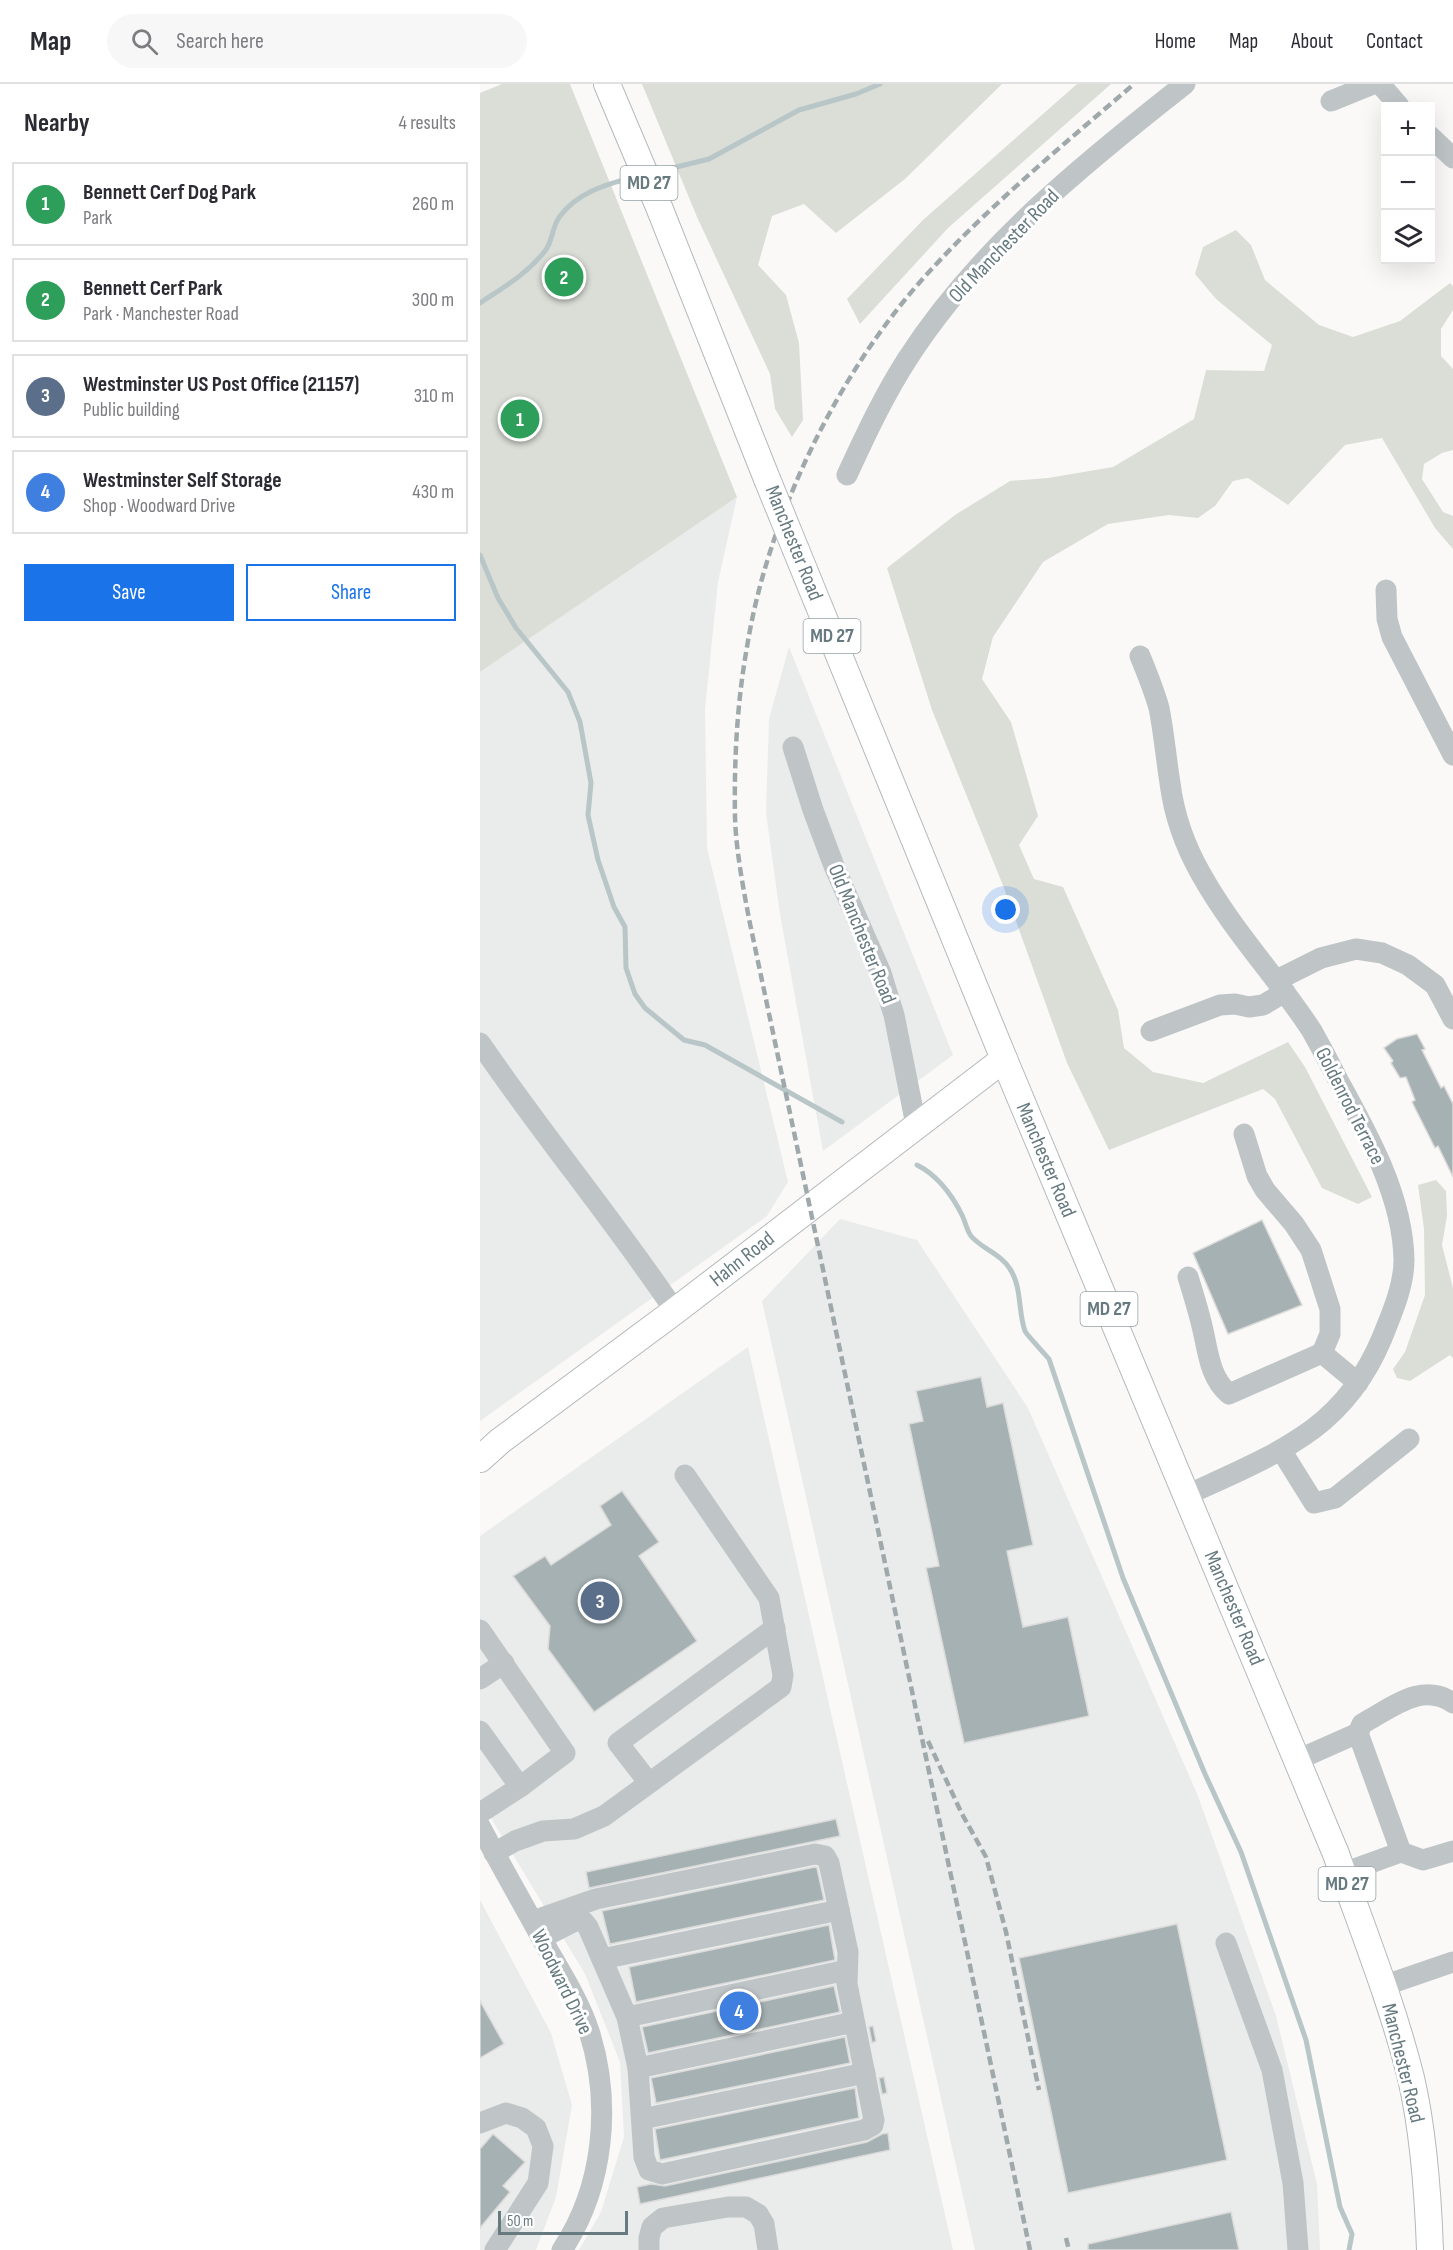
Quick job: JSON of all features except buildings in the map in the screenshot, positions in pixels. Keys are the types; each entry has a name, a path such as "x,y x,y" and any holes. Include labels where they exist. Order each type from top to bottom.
{"main road":[{"name":"Manchester Road","path":"607,84 1004,1059 1343,1873 1383,1986 1413,2089 1424,2154 1430,2250"},
{"name":"Hahn Road","path":"480,1459 500,1441 675,1311 1004,1059"}],"street":[{"name":"Old Manchester Road","path":"847,475 907,359 933,321 974,270 1045,200 1185,84"},
{"path":"1331,101 1373,84"},
{"path":"1380,84 1396,102"},
{"path":"1435,140 1453,158"},
{"path":"1386,590 1387,619 1392,637 1453,755"},
{"name":"Goldenrod Terrace","path":"1140,656 1158,707 1170,784 1178,821 1189,852 1224,912 1281,986 1313,1034 1377,1156 1395,1205 1403,1242 1404,1263 1400,1291 1380,1344 1347,1399 1313,1428 1281,1450 1187,1495"},
{"name":"Old Manchester Road","path":"793,747 834,866 881,974 898,1033 916,1125"},
{"path":"1151,1031 1220,1005 1235,1004 1249,1007 1263,1005 1281,986 1321,958 1356,949 1382,952 1408,965 1435,984 1453,1019"},
{"path":"480,1043 516,1096 650,1274 675,1311"},
{"path":"1188,1276 1202,1325 1210,1365 1221,1387 1229,1394 1322,1353 1330,1334 1330,1309 1311,1250 1294,1224 1264,1190 1257,1176 1244,1134"},
{"path":"1322,1353 1358,1383"},
{"path":"1281,1450 1314,1503 1335,1498 1409,1439"},
{"path":"494,1852 515,1841 543,1831 574,1829 604,1816 772,1696 781,1687 783,1675 768,1598 685,1475"},
{"path":"649,1783 618,1743 775,1628"},
{"path":"480,1630 565,1753 520,1787 480,1813"},
{"path":"480,1678 504,1663"},
{"path":"1297,1760 1358,1733 1362,1724 1412,1696 1430,1693 1453,1703"},
{"path":"480,1731 520,1787"},
{"path":"1358,1733 1401,1852"},
{"name":"Woodward Drive","path":"480,1826 565,1980 589,2031 600,2084 602,2132 595,2173 584,2208 562,2250"},
{"path":"1343,1873 1401,1852 1423,1860 1453,1851"},
{"path":"819,1854 828,1859 848,1952 847,1984 874,2120 873,2125 869,2129 662,2174 653,2172 646,2166 638,2068 627,2017 588,1927 583,1921 577,1920 537,1929 596,1899 819,1854"},
{"path":"602,1959 839,1910"},
{"path":"1226,1942 1272,2070 1293,2183 1298,2250"},
{"path":"1383,1986 1453,1962"},
{"path":"627,2017 847,1970"},
{"path":"638,2068 854,2022"},
{"path":"642,2119 865,2073"},
{"path":"480,2123 506,2113 522,2118 536,2128 543,2146 538,2183 495,2250"},
{"path":"649,2250 652,2227 663,2218 728,2207 746,2207 758,2214 764,2224 768,2250"}],"shaded area":[{"path":"502,84 570,84 737,497 480,672 480,93"},
{"path":"642,84 1002,84 905,179 836,233 804,204 772,216 758,265 786,295 799,343 803,420 792,437 775,409 770,374 697,217"},
{"path":"1077,84 1111,84 948,228 860,324 847,299 923,220"},
{"path":"1236,230 1251,245 1265,280 1319,325 1353,337 1400,321 1450,283 1453,286 1453,310 1441,329 1441,356 1453,369 1453,450 1442,453 1424,464 1422,479 1443,512 1453,516 1453,549 1435,528 1382,438 1345,445 1288,505 1248,478 1233,481 1215,506 1198,518 1169,515 1108,524 1043,562 993,637 982,679 1011,722 1038,816 1019,845 1034,879 1063,887 1118,1010 1124,1048 1153,1072 1203,1083 1288,1042 1305,1067 1372,1197 1358,1204 1322,1188 1275,1099 1263,1089 1109,1150 1067,1063 1004,888 932,710 887,568 955,515 1010,481 1048,478 1113,467 1194,419 1206,370 1264,371 1272,345 1216,299 1195,274 1203,247"},
{"path":"737,497 718,582 705,709 707,848 788,1182 767,1216 480,1421 480,672"},
{"path":"789,647 953,1055 823,1151 780,914 766,813 769,719"},
{"path":"1436,1180 1446,1191 1447,1216 1442,1245 1453,1288 1453,1358 1450,1355 1410,1381 1397,1378 1393,1369 1405,1352 1425,1295 1424,1229 1418,1185"},
{"path":"840,1219 917,1240 1028,1408 1198,1796 1276,2016 1317,2184 1320,2250 975,2250 762,1301"},
{"path":"748,1347 953,2250 579,2250 601,2212 624,2137 620,2062 585,1974 480,1800 480,1536"},
{"path":"480,1900 551,2033 572,2105 556,2197 536,2250 480,2250"}],"waterway":[{"path":"652,173 709,159 799,110 856,94 880,84"},
{"path":"480,303 531,267 548,247 557,220 576,200 615,182 637,176"},
{"path":"480,555 498,598 516,628 568,692 580,722 591,783 588,815 598,860 614,907 625,927 626,968 635,994 645,1008 684,1040 705,1045 842,1122"},
{"path":"917,1165 931,1174 949,1193 971,1236 980,1245 1002,1259 1010,1269 1018,1292 1025,1331 1049,1359 1123,1578 1205,1774 1241,1852 1306,2040 1340,2207 1352,2234 1349,2250"}],"railway":[{"path":"1030,2250 749,919 736,830 736,753 744,668 757,597 790,497 837,399 865,354 928,273 1002,199 1134,84"},
{"path":"928,1741 962,1814 986,1857 1006,1932 1039,2090"},
{"path":"1066,2238 1069,2250"}],"place":[{"name":"Bennett Cerf Park","path":"564,277"},
{"name":"Bennett Cerf Dog Park","path":"520,419"},
{"name":"Westminster US Post Office (21157)","path":"600,1601"},
{"name":"Westminster Self Storage","path":"739,2011"}]}
